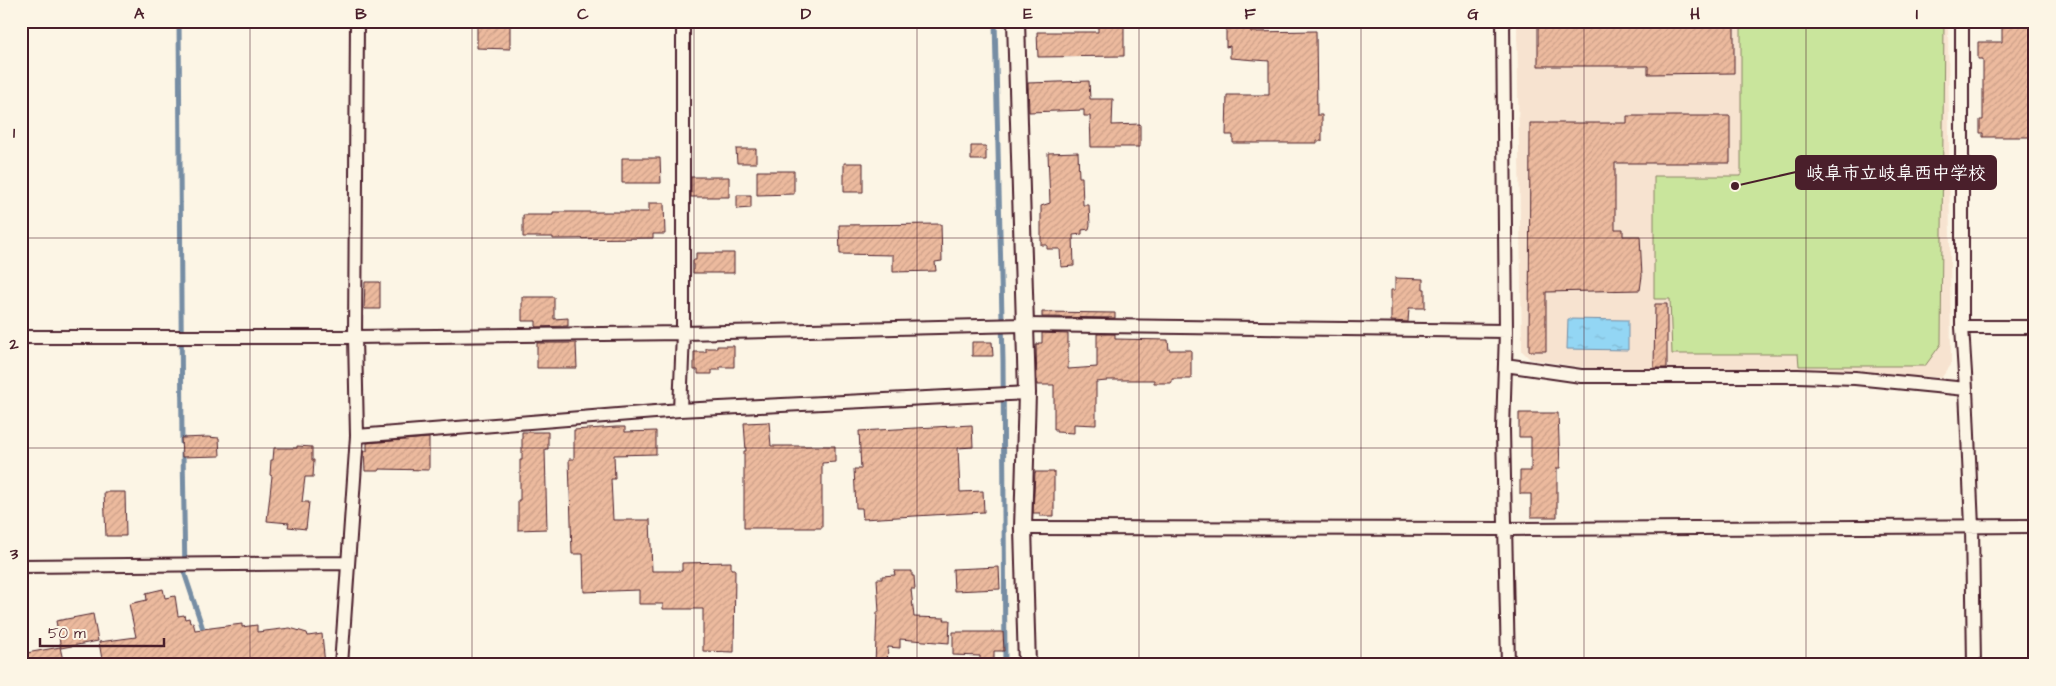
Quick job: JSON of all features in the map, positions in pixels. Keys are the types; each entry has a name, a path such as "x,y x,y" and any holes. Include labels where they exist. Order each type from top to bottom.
{"street":[{"path":"341,665 357,436 357,21"},
{"path":"680,410 683,333 683,21"},
{"path":"1016,21 1027,393 1023,528 1027,665"},
{"path":"1503,21 1506,331 1503,430 1508,665"},
{"path":"1962,21 1962,327 1972,527 1974,665"},
{"path":"21,337 356,337 683,333 1025,325 1506,331"},
{"path":"1962,327 2035,327"},
{"path":"1505,365 1581,376 1798,376 1855,378 1966,389"},
{"path":"357,436 680,410 1027,393"},
{"path":"1023,528 1505,529 2035,526"},
{"path":"21,566 348,563"}],"shaded area":[{"path":"1517,21 1948,21 1951,365 1942,377 1598,370 1530,359 1522,351"}],"green space":[{"path":"1741,21 1944,21 1941,344 1925,366 1799,366 1798,354 1672,354 1670,299 1654,299 1654,176 1741,176"}],"water":[{"path":"1568,319 1628,320 1628,350 1567,349"}],"building":[{"path":"1098,21 1124,21 1124,56 1038,57 1037,32 1098,32"},
{"path":"1538,21 1659,21 1659,27 1734,26 1734,73 1648,74 1648,66 1538,66"},
{"path":"2002,21 2035,21 2035,137 1983,137 1983,133 1980,133 1980,120 1983,120 1983,59 1978,59 1978,42 2002,42"},
{"path":"477,24 510,24 510,49 477,48"},
{"path":"1226,29 1251,29 1251,32 1316,31 1317,115 1322,115 1322,141 1317,141 1317,143 1233,143 1233,135 1226,135 1227,95 1269,95 1269,61 1230,58 1230,46 1226,47"},
{"path":"1089,81 1090,99 1113,99 1112,125 1140,124 1140,147 1091,147 1090,116 1084,116 1084,110 1029,112 1028,83"},
{"path":"1627,116 1730,116 1730,163 1615,163 1615,229 1623,229 1623,236 1640,236 1642,276 1640,290 1546,292 1546,351 1529,351 1530,123 1627,123"},
{"path":"971,146 986,146 986,160 971,160"},
{"path":"736,149 756,149 756,163 737,163"},
{"path":"1078,152 1079,177 1082,177 1083,205 1089,205 1090,225 1089,229 1082,230 1082,234 1073,235 1074,266 1061,267 1060,249 1047,249 1047,245 1041,245 1041,206 1050,203 1048,153"},
{"path":"622,158 660,158 661,183 622,183"},
{"path":"844,163 863,163 863,192 844,192"},
{"path":"757,171 794,171 794,194 757,195"},
{"path":"691,177 729,177 729,197 691,197"},
{"path":"737,195 751,195 751,208 737,209"},
{"path":"649,203 664,203 665,234 653,234 653,238 553,239 553,237 523,237 523,215 553,215 553,212 649,212"},
{"path":"941,224 942,261 935,262 936,271 893,272 893,255 840,254 839,225"},
{"path":"696,253 734,253 734,273 693,273 693,260 696,260"},
{"path":"1395,278 1423,279 1425,308 1409,308 1408,322 1391,321 1391,290 1395,290"},
{"path":"365,282 380,282 380,309 364,309"},
{"path":"522,297 554,297 554,319 568,318 568,326 536,327 536,321 522,321"},
{"path":"1655,304 1667,304 1667,368 1654,368"},
{"path":"1042,312 1115,313 1115,318 1042,317"},
{"path":"1042,333 1068,334 1068,369 1097,367 1097,334 1115,334 1115,339 1168,340 1169,350 1191,350 1191,379 1172,379 1172,383 1154,383 1154,380 1107,380 1096,382 1096,425 1074,424 1074,433 1056,432 1056,429 1054,429 1054,385 1037,385 1036,345 1042,343"},
{"path":"972,342 992,342 993,356 972,356"},
{"path":"537,343 576,343 577,368 537,368"},
{"path":"717,346 734,346 734,367 720,367 720,370 712,370 712,374 698,374 698,370 694,370 694,352 706,352 706,348 717,348"},
{"path":"1519,413 1558,413 1560,468 1557,468 1557,517 1531,517 1531,494 1520,494 1520,471 1531,471 1531,437 1519,437"},
{"path":"769,422 771,446 835,446 835,462 822,463 822,528 744,528 744,451 746,451 744,423"},
{"path":"972,425 973,447 958,448 960,492 983,491 984,512 863,519 862,508 856,508 854,469 861,469 859,431"},
{"path":"625,427 625,432 656,431 656,454 614,455 615,479 611,479 613,520 650,520 652,571 682,571 682,563 731,562 731,569 735,569 734,652 703,651 703,609 663,609 663,604 639,604 639,590 584,592 583,554 572,554 569,459 574,459 574,430"},
{"path":"522,432 548,432 548,449 545,449 547,529 518,530"},
{"path":"181,438 219,438 220,456 182,457"},
{"path":"429,438 429,470 379,469 379,471 365,471 364,451 367,451 367,443"},
{"path":"297,446 312,447 312,460 314,460 313,477 305,477 302,502 309,502 306,529 288,527 289,523 267,521 272,476 270,475 271,460 273,460 274,448 297,448"},
{"path":"1035,472 1054,472 1054,516 1040,516 1040,513 1033,513"},
{"path":"104,492 125,492 126,536 106,536"},
{"path":"999,567 1000,589 954,591 953,569"},
{"path":"894,571 912,571 915,589 911,589 914,617 945,618 944,620 950,620 949,643 900,639 900,648 888,647 887,665 875,665 877,612 879,612 877,579 882,579 882,576 895,575"},
{"path":"163,589 165,598 175,596 178,616 184,615 185,619 189,618 190,623 193,622 195,630 242,624 242,627 257,625 257,632 290,628 307,633 308,636 322,634 325,665 103,665 99,642 136,637 129,604 147,600 146,593"},
{"path":"93,614 98,641 61,648 56,621"},
{"path":"953,632 1003,632 1004,651 994,651 994,665 980,665 980,656 953,655"},
{"path":"60,647 64,665 21,665 21,654"}],"waterway":[{"path":"179,21 182,443"},
{"path":"995,21 1003,361 1005,665"},
{"path":"183,452 185,575 205,635"}],"place":[{"name":"岐阜市立岐阜西中学校","path":"1735,186"}]}
